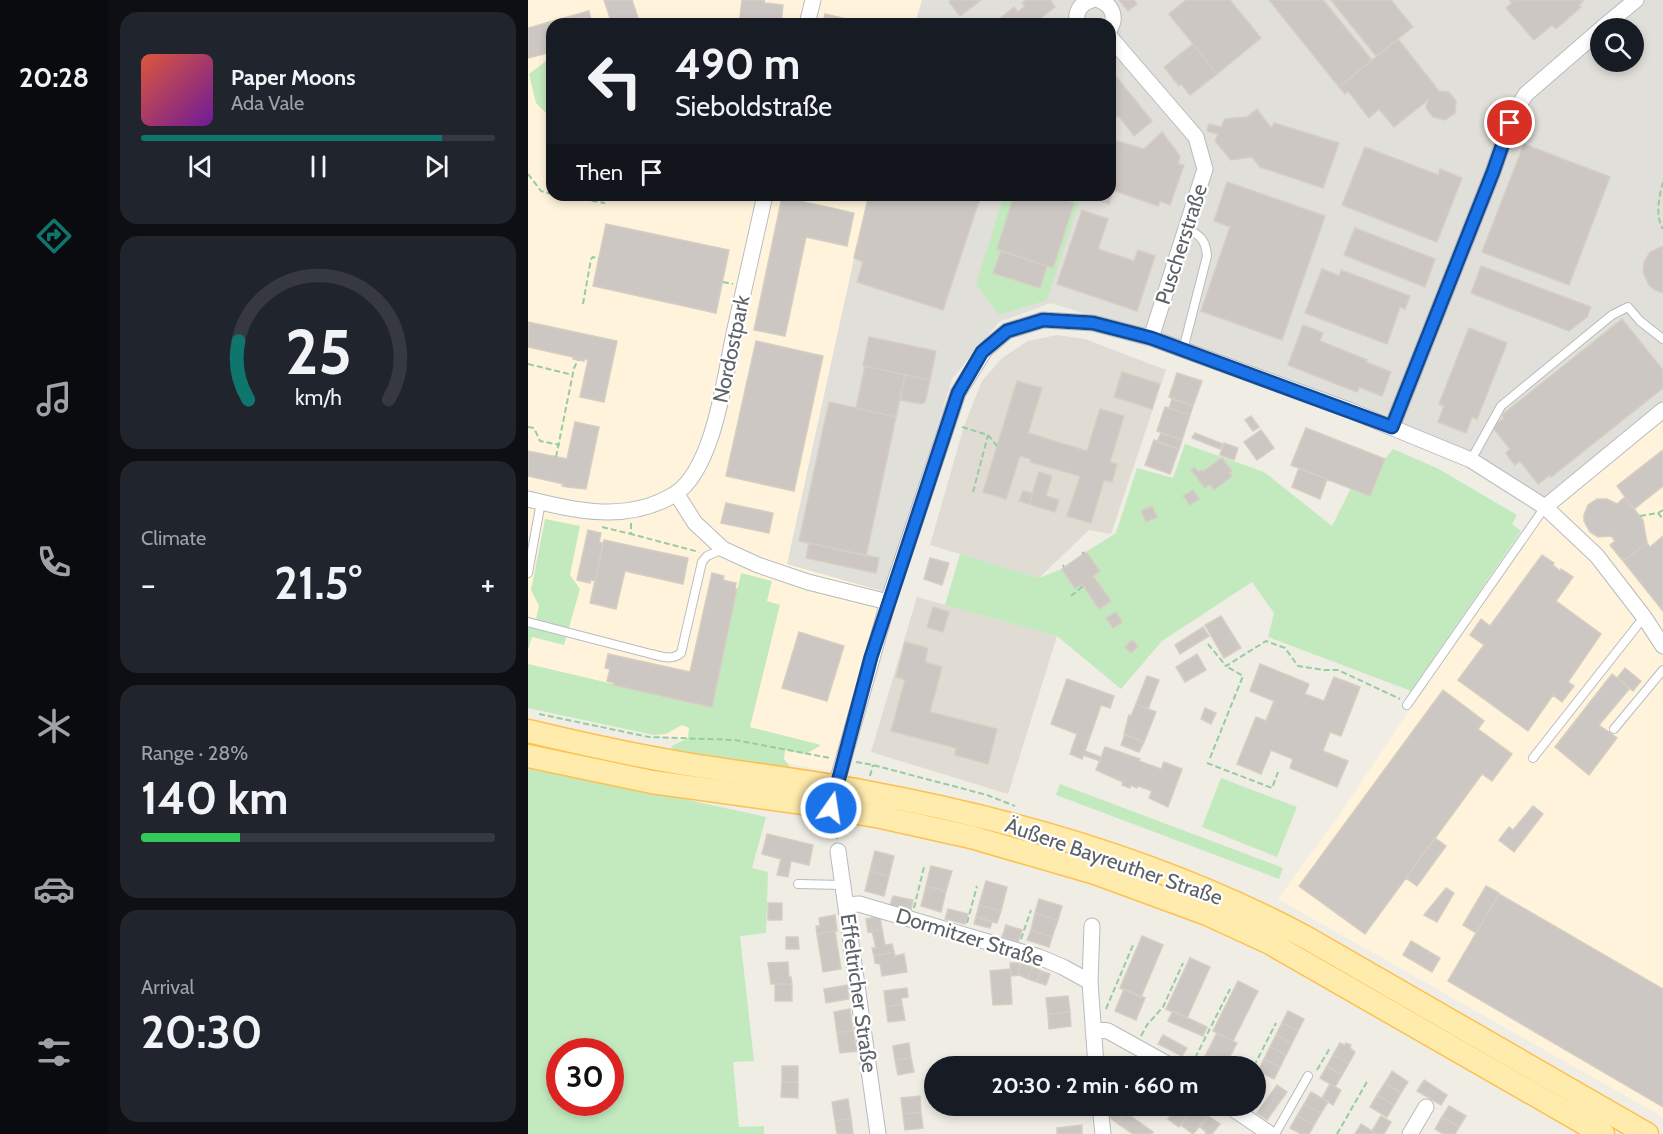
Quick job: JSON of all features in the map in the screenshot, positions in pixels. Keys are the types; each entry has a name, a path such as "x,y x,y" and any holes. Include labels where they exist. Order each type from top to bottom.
{"main road":[{"name":"Äußere Bayreuther Straße","path":"528,731 833,797 1044,857 1207,914 1312,965 1603,1134"},
{"name":"Äußere Bayreuther Straße","path":"528,756 643,781 946,809 1036,832 1143,866 1229,899 1317,943 1647,1134"}],"street":[{"path":"808,18 813,0"},
{"path":"1078,18 1078,11 1084,3 1092,0"},
{"path":"1099,0 1106,3 1114,18"},
{"path":"1614,18 1636,0"},
{"path":"1392,427 1493,172 1512,116 1526,94 1590,39"},
{"name":"Puscherstraße","path":"1116,44 1196,137 1205,169 1151,338"},
{"name":"Nordostpark","path":"535,501 600,513 630,511 675,493 690,478 701,460 721,399 764,201"},
{"path":"833,797 888,602 958,393 982,352 1007,331 1043,320 1093,323 1151,338 1392,427 1471,460 1545,507 1597,556 1663,644"},
{"path":"1545,507 1663,410"},
{"path":"675,493 695,523 723,549 758,565 807,582 888,602"},
{"name":"Effeltricher Straße","path":"838,851 878,1134"},
{"name":"Dormitzer Straße","path":"846,905 860,904 1017,950 1064,967 1090,982"},
{"path":"1092,926 1090,982 1096,1056"},
{"path":"1095,1029 1108,1031 1154,1056"},
{"path":"1410,1134 1426,1107"},
{"path":"1101,1116 1103,1134"},
{"path":"1244,1116 1270,1134"}],"lane":[{"path":"1183,350 1207,256 1206,244 1198,234 1186,228"},
{"path":"1471,460 1501,406 1612,315 1628,307 1640,321 1663,339"},
{"path":"528,573 535,501"},
{"path":"1407,705 1545,507"},
{"path":"528,622 660,656 677,657 681,653 702,562 707,556 723,549"},
{"path":"1533,758 1644,617"},
{"path":"1614,729 1663,670"},
{"path":"798,884 843,885"},
{"path":"1275,1134 1308,1076"}],"path":[{"path":"528,174 541,191 546,192"},
{"path":"1663,182 1659,222 1663,228"},
{"path":"594,201 605,203"},
{"path":"583,304 591,259 593,257 599,259"},
{"path":"556,457 578,360"},
{"path":"528,364 573,375"},
{"path":"528,427 534,428 540,441 560,445"},
{"path":"962,428 988,435 997,446"},
{"path":"973,492 988,435"},
{"path":"1640,516 1663,510"},
{"path":"630,511 631,534"},
{"path":"1658,513 1663,519"},
{"path":"601,526 701,552 723,549"},
{"path":"1071,596 1083,586"},
{"path":"1226,666 1266,641 1285,648 1298,666 1338,670 1398,698 1407,705"},
{"path":"1208,644 1226,666 1243,676 1210,758"},
{"path":"1208,764 1272,789 1278,772"},
{"path":"911,919 924,867"},
{"path":"964,935 977,886"},
{"path":"1017,950 1031,910"},
{"path":"1095,1029 1133,945"},
{"path":"1136,1046 1147,1024 1163,1006 1183,963"},
{"path":"1196,1056 1230,989"},
{"path":"1259,1056 1276,1023"},
{"path":"1308,1076 1315,1075 1330,1048"},
{"path":"1337,1134 1368,1080"}],"shaded area":[{"path":"528,0 922,0 917,18 546,18 546,201 867,201 787,564 885,592 838,774 528,706"},
{"path":"922,0 1663,0 1663,408 1545,507 1473,458 1217,355 1051,303 999,322 952,379 885,592 787,564 867,201 1116,201 1116,18 917,18"},
{"path":"1057,335 1085,339 1166,370 1111,534 1089,530 1039,578 930,545 964,426 982,381 1002,358 1028,341"},
{"path":"1663,408 1663,1117 1278,899 1338,817 1545,507"},
{"path":"917,597 1057,636 1008,794 871,752"}],"green space":[{"path":"546,61 546,113 536,103 529,74"},
{"path":"1002,201 1079,202 1047,300 999,315 976,284"},
{"path":"1185,444 1264,472 1332,526 1351,488 1370,496 1385,459 1393,449 1437,468 1517,515 1512,524 1521,531 1411,691 1268,637 1274,613 1252,582 1162,641 1121,689 1057,636 945,605 960,554 1039,578 1062,569 1075,588 1082,584 1099,608 1110,601 1093,576 1100,571 1086,552 1116,533 1137,468 1173,478"},
{"path":"545,519 580,526 570,575 580,589 564,645 532,637 528,650 528,617 536,619 539,606 531,590"},
{"path":"741,573 772,581 767,601 780,605 750,727 821,745 806,754 785,750 784,759 789,768 670,752 672,746 688,738 689,728 682,725 666,734 654,735 528,708 528,664 712,707"},
{"path":"528,765 766,817 752,868 768,872 766,933 740,936 754,1061 733,1062 739,1127 764,1126 764,1134 528,1134"},
{"path":"1221,778 1297,807 1277,857 1202,827"},
{"path":"1060,784 1283,868 1279,879 1056,795"}],"building":[{"path":"604,0 632,0 638,18 610,18"},
{"path":"742,0 764,0 765,3 783,5 782,18 740,18"},
{"path":"951,0 981,0 960,16 949,2"},
{"path":"1026,0 1050,0 1055,7 1041,18 1000,18 1014,7 1018,12 1025,6 1022,3"},
{"path":"1119,0 1134,0 1137,4 1128,11"},
{"path":"1186,0 1230,0 1261,38 1217,74 1169,14"},
{"path":"1269,0 1323,0 1372,60 1339,87"},
{"path":"1331,0 1391,0 1413,27 1376,56"},
{"path":"1509,0 1584,0 1579,5 1581,7 1556,29 1552,25 1534,40 1506,8 1512,3"},
{"path":"589,11 591,18 564,18"},
{"path":"825,14 842,18 824,18"},
{"path":"546,23 546,54 528,58 528,28"},
{"path":"1398,39 1439,91 1449,92 1456,101 1455,113 1445,120 1433,117 1426,108 1428,100 1394,127 1379,109 1369,118 1348,91 1345,94 1339,87"},
{"path":"1193,44 1217,74 1190,95 1181,84 1179,86 1164,67"},
{"path":"1116,76 1152,121 1134,136 1118,115 1116,117"},
{"path":"1257,109 1271,128 1274,123 1339,143 1323,188 1260,167 1252,157 1231,160 1215,141 1218,134 1207,131 1209,124 1221,127 1225,119 1247,117"},
{"path":"1162,132 1180,156 1178,164 1184,165 1170,205 1160,201 1158,206 1116,191 1116,141 1144,149"},
{"path":"1524,144 1610,177 1569,285 1482,252"},
{"path":"1365,147 1438,175 1440,169 1462,178 1437,242 1342,205"},
{"path":"1227,182 1325,216 1282,340 1201,311 1230,227 1214,221"},
{"path":"781,201 800,201 854,213 847,246 806,237 785,336 754,330"},
{"path":"868,201 979,201 943,310 857,282 863,262 854,258"},
{"path":"1012,201 1068,201 1074,203 1053,268 997,249"},
{"path":"1082,210 1108,219 1098,249 1134,261 1138,250 1155,256 1137,311 1057,284"},
{"path":"606,224 729,250 716,313 593,286"},
{"path":"1355,228 1435,259 1425,287 1344,255"},
{"path":"1663,246 1663,293 1649,285 1643,272 1644,262 1650,252"},
{"path":"1001,251 1047,266 1040,288 993,273"},
{"path":"1481,266 1591,307 1587,317 1569,331 1471,293"},
{"path":"1322,269 1339,276 1341,270 1410,296 1405,309 1400,307 1387,344 1305,313"},
{"path":"1622,319 1663,370 1663,388 1551,477 1550,475 1538,484 1520,461 1515,465 1510,459 1506,453 1510,449 1492,427 1504,418 1502,415"},
{"path":"528,322 617,341 604,402 580,397 588,360 573,359 573,357 528,347"},
{"path":"1303,325 1323,333 1320,341 1391,372 1382,396 1359,387 1357,392 1288,365"},
{"path":"1469,328 1507,343 1477,419 1472,417 1466,433 1438,422 1444,406 1439,404"},
{"path":"869,337 936,351 930,380 863,366"},
{"path":"756,341 823,356 794,491 726,476"},
{"path":"865,366 905,375 896,417 856,408"},
{"path":"1122,372 1160,384 1152,409 1114,397"},
{"path":"1177,373 1202,381 1193,406 1169,397"},
{"path":"905,375 930,380 925,402 921,404 900,400"},
{"path":"1017,381 1042,388 1028,433 1087,451 1100,409 1124,416 1110,462 1117,464 1112,482 1104,480 1091,523 1067,516 1080,476 1030,462 1031,459 1020,456 1006,499 983,492"},
{"path":"1172,399 1193,406 1190,415 1169,408"},
{"path":"829,402 896,417 866,556 799,541"},
{"path":"1165,407 1190,415 1182,440 1157,431"},
{"path":"1251,416 1259,427 1253,431 1245,420"},
{"path":"575,422 599,427 586,489 562,486 563,484 528,476 528,451 567,459"},
{"path":"1306,428 1385,459 1370,496 1291,465"},
{"path":"1261,430 1274,448 1257,460 1244,442"},
{"path":"1161,433 1182,440 1179,449 1157,442"},
{"path":"1195,433 1223,444 1220,449 1192,438"},
{"path":"1154,440 1179,449 1170,474 1145,465"},
{"path":"1224,443 1238,448 1234,460 1220,455"},
{"path":"1663,450 1663,486 1634,509 1617,486"},
{"path":"1222,458 1232,471 1229,473 1232,476 1214,490 1210,484 1205,488 1191,470 1195,467 1198,472 1201,470 1202,472"},
{"path":"1299,468 1327,479 1320,499 1292,487"},
{"path":"1039,472 1052,476 1046,496 1059,500 1055,512 1029,504"},
{"path":"1193,490 1199,499 1190,505 1183,496"},
{"path":"1023,491 1032,493 1029,504 1019,501"},
{"path":"1625,497 1643,520 1647,543 1623,561 1610,545 1615,541 1613,538 1611,536 1598,537 1590,532 1584,521 1584,515 1588,505 1597,499 1607,499 1617,504"},
{"path":"726,503 773,513 769,533 721,523"},
{"path":"1152,506 1157,517 1146,522 1141,511"},
{"path":"588,530 601,533 599,542 603,543 595,581 591,580 590,583 577,580"},
{"path":"1663,536 1663,611 1623,561 1647,543 1650,547"},
{"path":"604,540 688,558 683,584 625,571 616,609 590,603"},
{"path":"809,543 879,558 876,573 806,558"},
{"path":"1086,552 1100,571 1093,576 1111,601 1099,609 1082,584 1075,589 1062,569"},
{"path":"1542,555 1554,563 1553,565 1560,571 1561,569 1573,577 1556,601 1601,634 1568,682 1574,686 1562,702 1553,695 1528,731 1458,680 1484,645 1470,635 1481,619 1490,626"},
{"path":"930,558 949,563 942,585 924,579"},
{"path":"712,573 724,576 723,580 736,583 735,589 737,589 712,707 613,685 614,683 607,681 610,669 605,668 608,654 690,672"},
{"path":"933,607 949,612 943,632 927,627"},
{"path":"1116,612 1122,622 1113,628 1106,618"},
{"path":"1221,616 1241,648 1224,658 1205,625"},
{"path":"1203,627 1209,636 1180,654 1175,645"},
{"path":"799,632 844,646 827,701 782,688"},
{"path":"1132,640 1138,646 1131,653 1125,647"},
{"path":"905,642 928,648 925,662 942,667 930,712 997,729 988,764 955,755 956,748 891,731 905,680 896,677"},
{"path":"1197,654 1206,670 1185,682 1176,667"},
{"path":"1260,664 1309,684 1305,694 1324,701 1334,677 1360,687 1341,736 1330,732 1323,751 1348,761 1337,787 1290,768 1293,759 1271,750 1261,774 1237,764 1256,717 1266,721 1274,701 1250,691"},
{"path":"1625,668 1641,681 1633,691 1617,678"},
{"path":"1612,674 1630,688 1599,725 1617,738 1589,775 1555,747"},
{"path":"1147,676 1159,680 1148,709 1136,704"},
{"path":"1067,679 1114,696 1110,708 1101,705 1085,751 1101,757 1100,761 1083,755 1082,759 1070,754 1077,734 1051,724"},
{"path":"1443,690 1484,721 1478,729 1512,754 1492,781 1482,774 1365,934 1299,886"},
{"path":"1136,704 1156,712 1144,742 1124,734 1129,715 1131,716"},
{"path":"1205,708 1216,713 1211,724 1201,719"},
{"path":"1125,734 1144,742 1139,752 1121,745"},
{"path":"1105,747 1161,769 1164,762 1182,769 1168,807 1149,798 1152,791 1138,786 1137,788 1131,785 1130,788 1122,785 1123,782 1096,770"},
{"path":"1533,806 1543,814 1514,852 1499,840 1509,827 1513,830"},
{"path":"767,834 813,845 809,865 791,861 788,877 777,875 781,859 762,854"},
{"path":"1435,838 1446,846 1417,886 1406,878"},
{"path":"875,851 894,856 889,876 870,871"},
{"path":"931,866 952,871 946,891 926,886"},
{"path":"870,871 889,876 884,896 865,891"},
{"path":"986,881 1007,887 1001,911 979,905"},
{"path":"926,886 946,891 941,912 921,906"},
{"path":"1486,886 1499,893 1476,933 1463,925"},
{"path":"1446,888 1454,893 1437,922 1424,915"},
{"path":"1499,894 1663,989 1663,1107 1448,981"},
{"path":"893,896 913,900 911,910 890,905"},
{"path":"1039,899 1062,906 1058,920 1035,913"},
{"path":"768,903 782,903 782,920 768,920"},
{"path":"979,905 1001,911 997,923 976,917"},
{"path":"948,909 968,914 965,924 945,919"},
{"path":"1035,913 1058,920 1052,937 1031,930"},
{"path":"835,915 837,931 817,934 816,926 820,926 819,918"},
{"path":"880,916 882,929 868,932 866,919"},
{"path":"976,917 992,922 990,928 974,924"},
{"path":"1006,925 1022,930 1018,942 1002,937"},
{"path":"882,929 885,945 892,944 894,952 874,956 872,948 876,948 872,931"},
{"path":"1031,930 1052,937 1049,947 1027,940"},
{"path":"835,931 841,969 823,972 817,934"},
{"path":"1142,936 1163,945 1141,997 1120,988"},
{"path":"786,937 798,937 799,949 786,949"},
{"path":"1411,941 1440,958 1432,972 1403,955"},
{"path":"894,952 895,956 904,954 907,972 882,976 880,964 875,963 874,956"},
{"path":"1190,958 1210,967 1187,1018 1166,1009"},
{"path":"788,962 792,984 771,984 768,963"},
{"path":"1010,963 1019,963 1019,975 1011,976"},
{"path":"1019,963 1032,967 1028,979 1019,975"},
{"path":"1032,967 1041,971 1037,982 1028,979"},
{"path":"1010,969 1012,1004 993,1005 990,971"},
{"path":"1041,971 1050,974 1046,985 1037,982"},
{"path":"1238,981 1258,991 1233,1041 1213,1031"},
{"path":"775,984 792,984 792,1001 775,1001"},
{"path":"847,985 849,999 826,1003 824,989"},
{"path":"907,988 908,997 901,998 902,1004 886,1007 884,991"},
{"path":"1124,989 1145,998 1136,1020 1115,1011"},
{"path":"1068,996 1070,1012 1048,1014 1046,998"},
{"path":"902,1004 905,1020 888,1022 886,1007"},
{"path":"850,1009 853,1030 837,1033 834,1012"},
{"path":"1173,1011 1207,1027 1203,1036 1168,1021"},
{"path":"1288,1011 1304,1019 1298,1031 1282,1023"},
{"path":"1070,1012 1071,1026 1049,1029 1048,1014"},
{"path":"1282,1023 1298,1031 1292,1043 1276,1035"},
{"path":"853,1030 857,1051 840,1053 837,1033"},
{"path":"1217,1033 1237,1043 1230,1056 1205,1056"},
{"path":"1163,1035 1187,1048 1182,1056 1158,1044"},
{"path":"1276,1035 1292,1043 1286,1055 1270,1047"},
{"path":"909,1043 911,1058 895,1060 893,1046"},
{"path":"1340,1043 1351,1045 1350,1048 1355,1052 1349,1063 1333,1055"},
{"path":"1270,1047 1286,1055 1280,1067 1266,1060"},
{"path":"1333,1055 1349,1063 1342,1075 1327,1066"},
{"path":"911,1058 914,1072 898,1075 895,1060"},
{"path":"1266,1060 1280,1067 1274,1079 1266,1075"},
{"path":"782,1066 798,1066 798,1082 782,1082"},
{"path":"1327,1066 1342,1075 1335,1087 1320,1078"},
{"path":"1392,1071 1408,1082 1401,1093 1385,1083"},
{"path":"1424,1080 1447,1095 1441,1105 1417,1091"},
{"path":"782,1082 798,1082 798,1098 781,1097"},
{"path":"1385,1083 1401,1093 1394,1105 1377,1095"},
{"path":"1330,1084 1341,1090 1333,1105 1322,1098"},
{"path":"1277,1085 1287,1092 1267,1120 1261,1116 1266,1116 1266,1100"},
{"path":"1311,1092 1328,1102 1321,1113 1304,1104"},
{"path":"1377,1095 1394,1105 1387,1117 1370,1107"},
{"path":"920,1096 921,1112 903,1114 901,1098"},
{"path":"848,1099 851,1118 835,1121 832,1102"},
{"path":"1304,1104 1321,1113 1314,1125 1297,1116"},
{"path":"1449,1106 1466,1116 1459,1127 1442,1117"},
{"path":"921,1112 923,1128 905,1130 903,1114"},
{"path":"1108,1116 1122,1116 1117,1123"},
{"path":"1122,1116 1131,1116 1153,1132 1152,1134 1133,1134 1117,1123"},
{"path":"1170,1116 1187,1116 1179,1127 1168,1119"},
{"path":"1188,1116 1208,1116 1193,1134 1181,1125"},
{"path":"1208,1116 1220,1124 1212,1134 1205,1134 1206,1132 1200,1127"},
{"path":"1297,1116 1314,1125 1309,1134 1301,1134 1290,1128"},
{"path":"1381,1116 1391,1122 1384,1134 1377,1134 1372,1131"},
{"path":"1442,1117 1459,1127 1455,1134 1443,1134 1435,1129"},
{"path":"851,1118 853,1134 837,1134 835,1121"},
{"path":"1361,1124 1372,1131 1377,1134 1355,1134"},
{"path":"1082,1125 1082,1134 1057,1134 1057,1128"}],"route":[{"path":"831,808 871,657 895,582 958,393 982,352 1007,331 1043,320 1093,323 1151,338 1392,427 1493,172 1510,123"}]}
